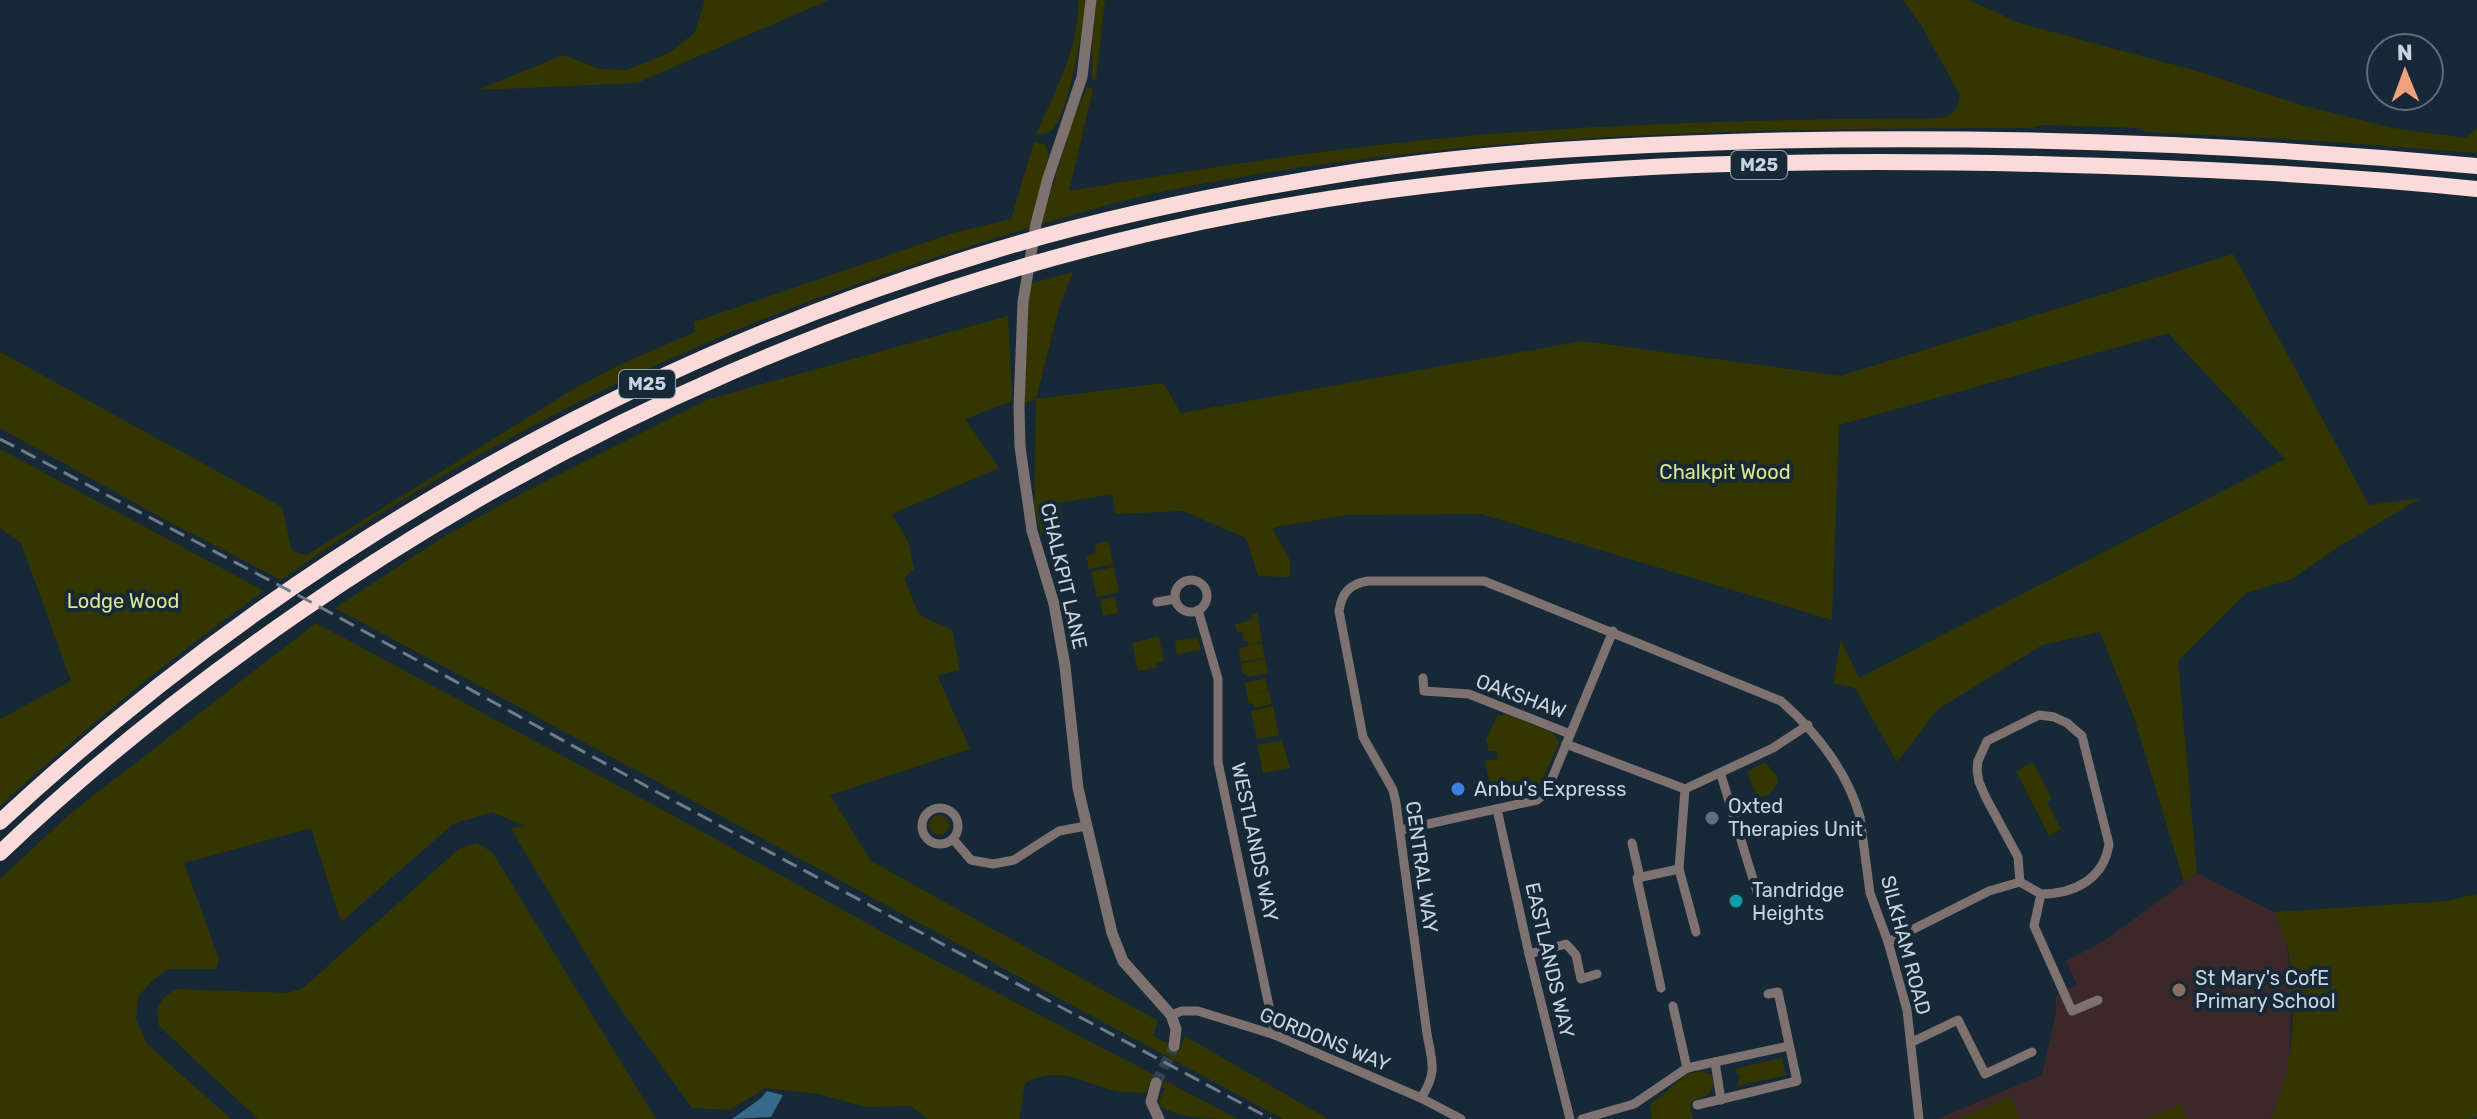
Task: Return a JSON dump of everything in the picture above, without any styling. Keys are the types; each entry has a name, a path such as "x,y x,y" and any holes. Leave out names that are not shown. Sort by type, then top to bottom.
{"highway":[{"name":"M25","path":"0,822 100,733 259,609 317,569 480,470 655,380 813,313 999,249 1062,232 1210,198 1366,170 1484,156 1630,146 1842,139 2101,141 2290,150 2477,166"},
{"name":"M25","path":"0,853 124,743 277,628 430,526 520,474 674,397 857,321 1048,260 1197,223 1314,201 1458,182 1615,170 1826,163 1985,163 2248,171 2477,189"}],"street":[{"name":"CHALKPIT LANE","path":"1091,0 1082,77 1048,178 1036,224 1023,302 1020,447 1032,531 1060,634 1072,749 1086,826 1116,947 1123,961 1171,1015"},
{"path":"1189,580 1199,582 1206,596 1198,610 1187,611 1177,605 1175,599 1180,584 1189,580"},
{"name":"CENTRAL WAY","path":"1421,1098 1434,1077 1434,1068 1401,830 1393,790 1363,737 1339,611 1345,592 1355,583 1368,581 1484,581 1613,631"},
{"path":"1157,602 1175,599"},
{"name":"WESTLANDS WAY","path":"1198,610 1218,679 1218,762 1275,1035"},
{"path":"1401,830 1537,800 1546,793 1613,631"},
{"name":"SILKHAM ROAD","path":"1613,631 1781,701 1824,744 1857,806 1870,893 1907,1010 1919,1119"},
{"name":"OAKSHAW","path":"1423,678 1424,691 1469,694 1568,739"},
{"path":"1888,942 1989,891 2020,882 2041,894 2072,890 2093,878 2107,856 2109,844 2082,736 2054,717 2039,715 1987,741 1978,761 1979,782 2018,857 2020,882"},
{"path":"1568,739 1685,789 1721,775 1793,737 1808,725"},
{"path":"1721,775 1757,892"},
{"path":"1685,789 1679,869 1696,932"},
{"path":"938,808 950,811 957,821 953,839 943,844 927,839 921,829 927,813 938,808"},
{"name":"EASTLANDS WAY","path":"1497,809 1570,1119"},
{"path":"953,839 971,860 993,864 1014,860 1059,831 1086,826"},
{"path":"1632,843 1640,878"},
{"path":"1661,988 1637,878 1679,869"},
{"path":"2041,894 2034,926 2072,1011 2098,1000"},
{"path":"1529,954 1566,944 1576,955 1581,979 1597,974"},
{"path":"1697,1105 1797,1081 1778,992 1768,994"},
{"path":"1673,1006 1687,1068"},
{"name":"GORDONS WAY","path":"1171,1015 1193,1010 1275,1035 1421,1098 1461,1119"},
{"path":"1171,1015 1176,1029 1174,1046"},
{"path":"1912,1042 1958,1020 1985,1074 2032,1052"},
{"path":"1582,1119 1634,1104 1687,1068 1789,1046"},
{"path":"1715,1062 1721,1100"},
{"path":"1156,1083 1151,1102 1159,1119"}],"shaded area":[{"name":"St Mary's CofE Primary School","path":"2197,873 2274,912 2285,936 2292,984 2289,1061 2282,1092 2271,1119 1937,1119 2042,1075 2056,1012 2056,996 2077,985 2066,961 2104,941"}],"green space":[{"path":"705,0 829,0 637,83 478,90 563,55 600,69 627,70 671,52 695,32"},
{"path":"1078,0 1086,0 1064,106 1053,129 1036,135 1070,52 1078,18"},
{"path":"1097,0 1105,0 1096,80 1092,79 1092,38"},
{"path":"1903,0 1969,0 2019,23 2197,71 2301,105 2393,128 2465,138 2477,128 2477,153 2145,132 2139,128 2043,125 2032,128 1811,130 1590,138 1370,158 1261,174 1138,197 1041,224 1072,122 1087,87 1093,89 1069,191 1293,156 1462,136 1678,123 1943,118 1956,110 1960,95 1921,25"},
{"name":"Lodge Wood","path":"1034,142 1045,144 1049,155 1031,227 799,305 640,373 455,468 281,580 0,428 0,352 282,507 292,551 307,555 572,390 617,366 695,332 694,322 953,233 1011,219"},
{"name":"Chalkpit Wood","path":"2233,254 2369,505 2421,498 2338,547 2292,579 2246,593 2178,661 2197,873 2184,882 2134,717 2100,632 2042,645 1938,709 1897,762 1855,688 1833,683 1841,640 1859,678 2285,459 2168,333 1839,425 1832,620 1481,514 1346,515 1276,527 1273,530 1290,560 1290,577 1258,576 1246,538 1183,511 1115,514 1112,494 1059,503 1063,517 1055,529 1041,534 1034,506 1036,400 1023,403 1028,284 1073,272 1059,308 1036,399 1163,383 1181,413 1582,341 1840,376"},
{"path":"1008,316 1012,401 965,419 999,468 892,514 908,541 914,569 904,578 919,615 952,630 960,670 937,675 970,749 830,795 871,861 1158,1021 1153,1036 1180,1049 1185,1036 1328,1119 1283,1119 335,608 443,537 526,491 709,399"},
{"name":"Lodge Wood","path":"0,449 264,591 129,694 0,806 0,719 71,681 21,543 0,528"},
{"path":"1108,541 1113,564 1089,569 1086,556 1096,553 1095,544"},
{"path":"1114,567 1119,592 1097,597 1091,572"},
{"path":"1115,597 1118,613 1103,616 1100,600"},
{"path":"1257,613 1262,642 1251,645 1262,644 1265,658 1241,662 1241,648 1249,646 1244,641 1242,631 1237,632 1235,624 1252,620 1251,614"},
{"path":"316,623 906,945 1238,1119 1195,1117 1165,1109 1158,1104 1165,1088 1151,1080 1146,1093 1127,1092 1057,1075 1025,1083 1019,1119 928,1119 910,1106 866,1107 818,1094 765,1088 730,1110 692,1108 612,997 511,828 525,826 492,812 453,824 341,922 311,828 184,863 219,959 216,969 169,969 155,978 138,996 136,1019 147,1044 231,1119 0,1119 0,879 71,813"},
{"path":"1159,636 1164,661 1156,663 1157,667 1138,671 1132,643"},
{"path":"1198,638 1201,650 1177,654 1175,641"},
{"path":"1265,659 1268,673 1247,677 1246,673 1243,674 1241,664"},
{"path":"1265,678 1268,689 1253,693 1269,690 1272,704 1255,708 1253,703 1249,704 1245,683"},
{"path":"1273,706 1279,735 1257,739 1251,711"},
{"path":"1506,714 1553,733 1559,742 1541,784 1492,794 1485,761 1498,759 1496,751 1489,751 1486,740 1497,716"},
{"path":"1282,740 1290,768 1263,773 1257,745"},
{"path":"1765,762 1776,775 1778,783 1769,795 1761,797 1755,792 1747,772"},
{"path":"2033,762 2052,799 2047,802 2061,829 2049,836 2016,771"},
{"path":"935,815 943,815 949,825 943,835 935,835 929,829 929,821"},
{"path":"477,843 492,852 656,1119 258,1119 159,1026 160,1004 177,989 286,993 302,989 460,848"},
{"path":"2477,894 2477,1116 2470,1119 2271,1119 2286,1071 2293,1015 2290,960 2284,934 2274,912 2447,901"},
{"path":"1782,1058 1786,1075 1737,1086 1740,1076 1734,1069"},
{"path":"1701,1071 1711,1074 1714,1083 1709,1094 1690,1103 1693,1119 1652,1119 1650,1105 1687,1074"},
{"path":"2010,1097 2019,1119 1961,1118"},
{"path":"2180,1104 2187,1119 2148,1119"}],"water":[{"path":"767,1091 783,1095 771,1117 732,1119 760,1099"}],"tunnel":[{"path":"1156,1083 1174,1046"}],"railway":[{"path":"0,439 309,601 657,792 1271,1119"}],"place":[{"name":"Anbu's Expresss","path":"1458,789"},
{"name":"Oxted Therapies Unit","path":"1712,818"},
{"name":"Tandridge Heights","path":"1736,901"},
{"name":"St Mary's CofE Primary School","path":"2179,990"}]}
